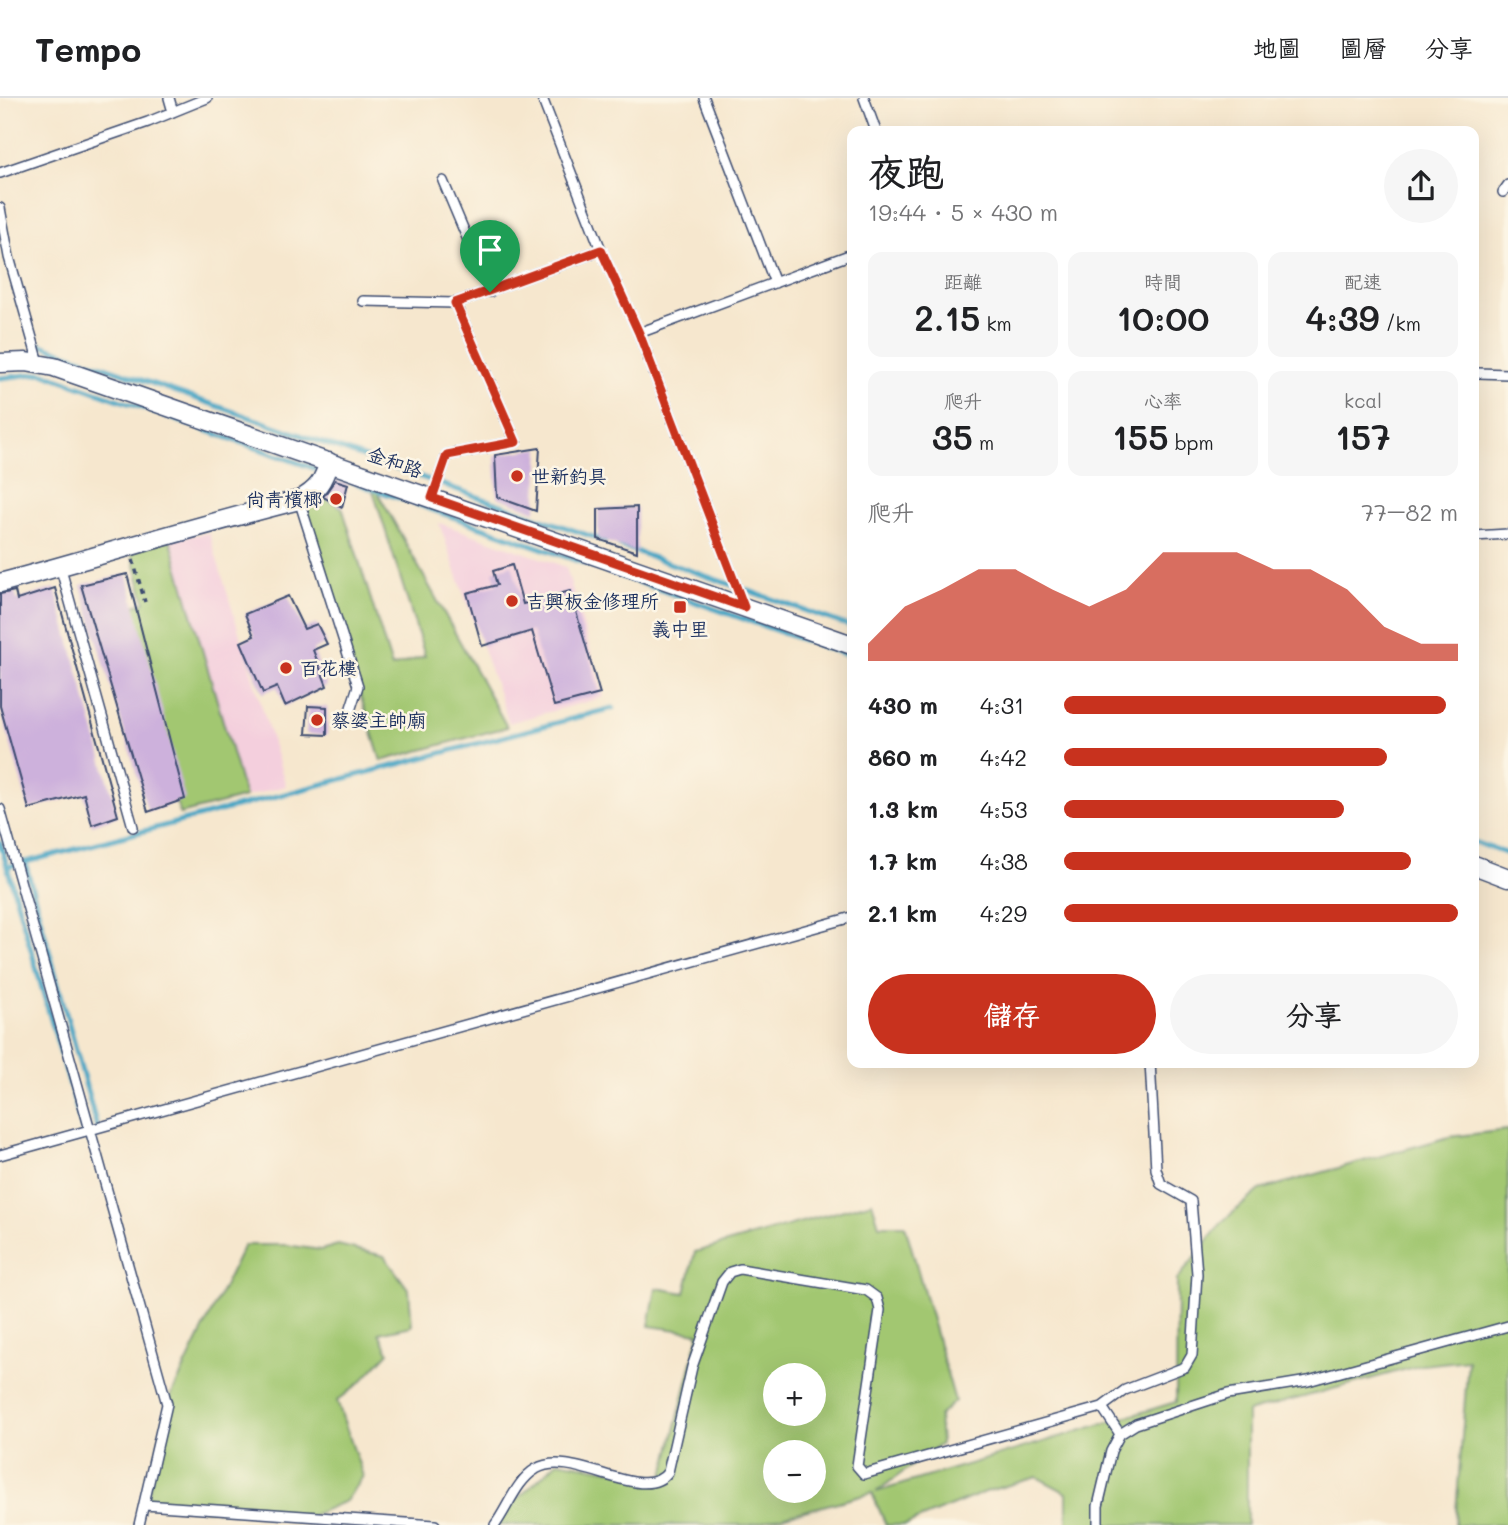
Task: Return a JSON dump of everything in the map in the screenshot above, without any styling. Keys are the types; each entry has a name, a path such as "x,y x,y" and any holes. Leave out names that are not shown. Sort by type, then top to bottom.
{"street":[{"name":"金和路","path":"0,363 39,363 847,643"},
{"path":"0,583 130,547 169,533 299,500 314,492 323,480 329,462"},
{"path":"1479,867 1508,878"}],"lane":[{"path":"169,98 173,112"},
{"path":"0,173 207,98"},
{"path":"542,98 601,250 639,333 744,607"},
{"path":"704,98 775,283"},
{"path":"864,98 874,126"},
{"path":"443,181 490,292"},
{"path":"0,208 9,257 39,363"},
{"path":"363,301 455,303 601,250"},
{"path":"639,333 847,256"},
{"path":"432,498 447,455 516,442 455,303"},
{"path":"1479,373 1508,374"},
{"path":"299,500 358,686 347,720"},
{"path":"1479,536 1508,534"},
{"path":"55,568 133,827"},
{"path":"0,809 167,1404 139,1525"},
{"path":"0,1155 847,918"},
{"path":"495,1525 523,1479 537,1468 558,1461 617,1478 653,1483 663,1479 668,1472 692,1367 722,1282 730,1272 740,1269 866,1290 877,1298 880,1310 857,1466 864,1474 1102,1407 1125,1390 1185,1367 1192,1355 1197,1274 1191,1201 1161,1184 1156,1169 1150,1068"},
{"path":"1098,1525 1104,1473 1119,1434 1136,1424 1228,1394 1308,1381 1508,1326"},
{"path":"1102,1407 1119,1434"},
{"path":"145,1505 435,1525"}],"path":[{"path":"130,547 145,602"}],"shaded area":[{"path":"439,523 566,567 604,697 509,723"},
{"path":"209,533 286,786 245,797 170,539"}],"green space":[{"path":"368,475 507,727 381,761 299,500 314,492 342,507 392,667 425,656"},
{"path":"169,535 245,797 180,814 121,611 145,602 130,547"},
{"path":"1508,1130 1508,1525 1455,1525 1468,1360 1422,1365 1247,1412 1247,1525 1067,1525 1067,1493 1037,1477 988,1491 905,1525 886,1525 872,1493 751,1525 495,1525 509,1507 558,1461 663,1479 699,1333 649,1326 656,1288 685,1293 695,1252 872,1202 879,1225 905,1225 955,1401 939,1416 941,1444 876,1492 1176,1402 1177,1280 1223,1221 1260,1190 1449,1137"},
{"path":"244,1245 286,1245 321,1250 338,1245 384,1256 409,1290 412,1326 379,1333 389,1352 361,1382 337,1401 363,1476 346,1501 308,1517 146,1505 167,1404"}],"building":[{"name":"世新釣具","path":"540,448 536,511 497,497 495,455"},
{"name":"尚青檳榔","path":"335,480 348,484 342,507 323,497"},
{"path":"637,507 637,552 598,539 598,509"},
{"path":"512,565 523,604 570,591 600,694 554,706 532,631 482,646 467,593 497,585 493,571"},
{"path":"127,574 185,799 148,812 81,585"},
{"path":"55,588 118,816 92,825 84,794 29,809 0,706 0,594 15,591 17,600"},
{"name":"百花樓","path":"288,596 304,629 317,624 327,644 313,650 327,686 285,706 277,687 263,693 241,642 254,636 245,614"},
{"name":"蔡婆主帥廟","path":"308,706 327,707 327,735 306,734"}],"waterway":[{"path":"36,343 605,541"},
{"path":"0,378 42,373 847,655"},
{"path":"620,546 847,625"},
{"path":"7,867 613,708"},
{"path":"0,842 83,1131"},
{"path":"1479,844 1508,854"},
{"path":"25,862 97,1127"}],"place":[{"name":"世新釣具","path":"517,476"},
{"name":"尚青檳榔","path":"336,499"},
{"name":"吉興板金修理所","path":"512,601"},
{"name":"義中里","path":"680,607"},
{"name":"百花樓","path":"286,668"},
{"name":"蔡婆主帥廟","path":"317,720"}],"route":[{"path":"601,250 639,333 744,607 432,498 447,455 516,442 455,303 490,292 601,250"}]}
